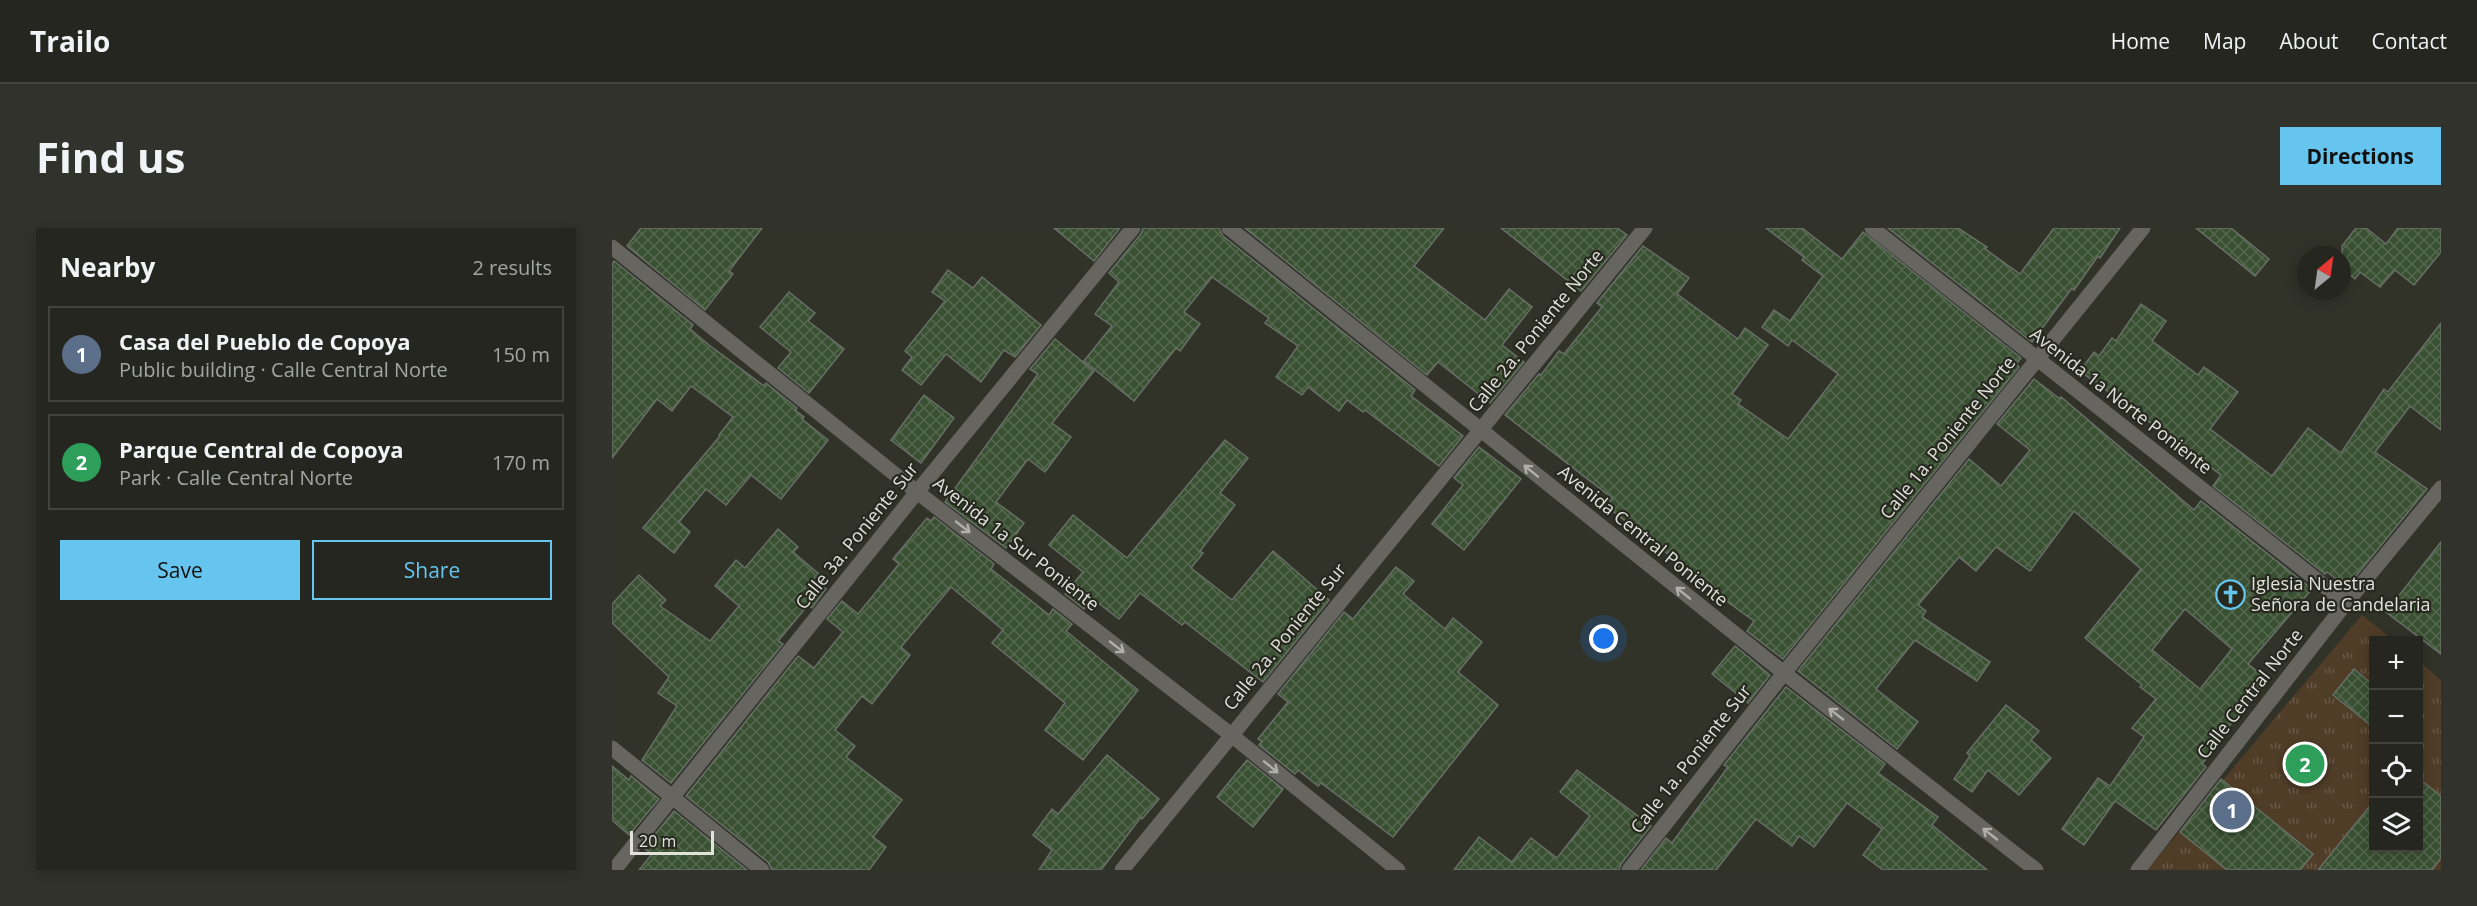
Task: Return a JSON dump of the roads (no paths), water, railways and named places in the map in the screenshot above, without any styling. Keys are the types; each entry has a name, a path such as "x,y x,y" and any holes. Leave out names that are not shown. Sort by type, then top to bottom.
{"street":[{"name":"Calle 3a. Poniente Sur","path":"614,870 917,492 1133,228"},
{"name":"Avenida Central Poniente","path":"1229,228 1784,673 2036,870"},
{"name":"Calle 2a. Poniente Norte","path":"1479,430 1646,228"},
{"name":"Avenida 1a Norte Poniente","path":"1872,228 2346,603"},
{"name":"Calle 1a. Poniente Norte","path":"1784,673 2143,228"},
{"name":"Avenida 1a Sur Poniente","path":"612,247 917,492 1230,734 1398,870"},
{"name":"Calle 2a. Poniente Sur","path":"1122,870 1230,734 1479,430"},
{"name":"Calle Central Norte","path":"2138,870 2346,603 2441,488"},
{"name":"Calle 1a. Poniente Sur","path":"1629,870 1784,673"},
{"path":"612,748 762,870"}],"place":[{"name":"Iglesia Nuestra Señora de Candelaria","path":"2230,594"},
{"name":"Parque Central de Copoya","path":"2305,764"},
{"name":"Casa del Pueblo de Copoya","path":"2232,810"}]}
